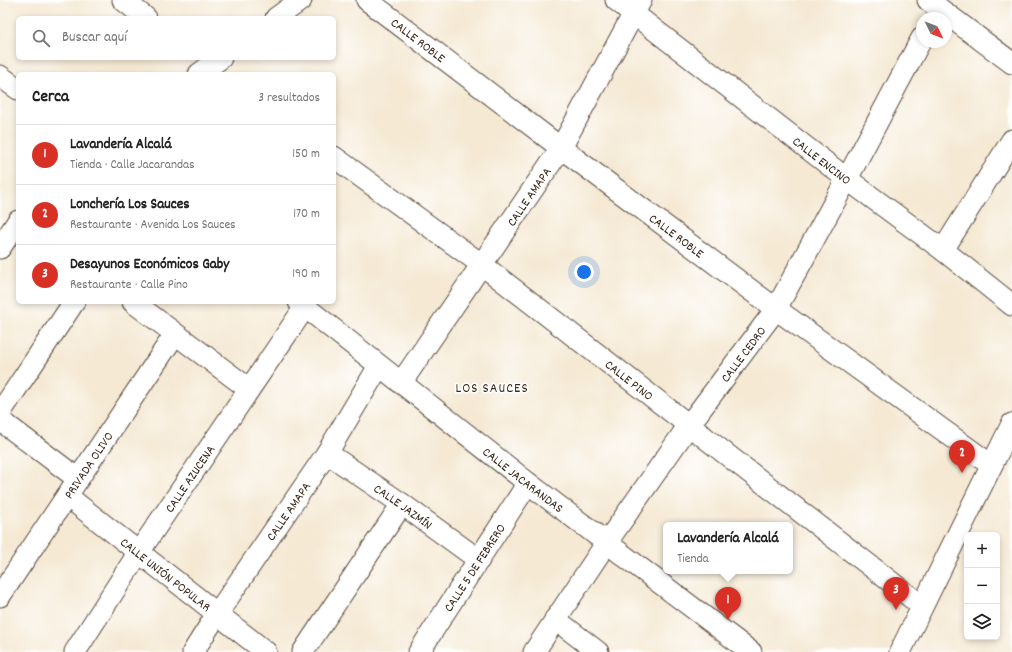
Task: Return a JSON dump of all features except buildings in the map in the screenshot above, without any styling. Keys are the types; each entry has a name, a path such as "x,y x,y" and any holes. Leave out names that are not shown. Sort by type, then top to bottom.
{"street":[{"path":"123,0 143,16"},
{"path":"279,16 301,0"},
{"name":"CALLE ROBLE","path":"367,0 776,309 992,465"},
{"name":"CALLE ENCINO","path":"616,0 637,7 847,179 943,250 1012,305"},
{"path":"935,6 1012,63"},
{"name":"CALLE AMAPA","path":"401,383 561,148 637,7"},
{"name":"CALLE CEDRO","path":"534,652 607,542 689,425 776,309 917,48"},
{"path":"943,250 1012,140"},
{"name":"CALLE PINO","path":"336,159 481,264 922,606"},
{"path":"0,248 16,224"},
{"path":"0,413 73,304"},
{"path":"137,304 249,388"},
{"name":"CALLE JACARANDAS","path":"302,304 528,483 752,652"},
{"name":"CALLE AZUCENA","path":"75,652 139,552 249,388 302,304"},
{"name":"PRIVADA OLIVO","path":"0,596 175,334"},
{"name":"CALLE AMAPA","path":"193,652 217,614 327,452 379,366"},
{"name":"CALLE UNIÓN POPULAR","path":"0,420 139,552 266,652"},
{"path":"900,652 1012,424"},
{"name":"CALLE JAZMÍN","path":"327,452 479,560"},
{"name":"CALLE 5 DE FEBRERO","path":"419,652 528,483"},
{"path":"303,652 402,504"},
{"path":"555,619 598,652"}],"place":[{"name":"Lonchería Los Sauces","path":"962,473"},
{"name":"Desayunos Económicos Gaby","path":"896,610"},
{"name":"Lavandería Alcalá","path":"728,620"}],"district":[{"name":"LOS SAUCES","path":"492,387"}]}
